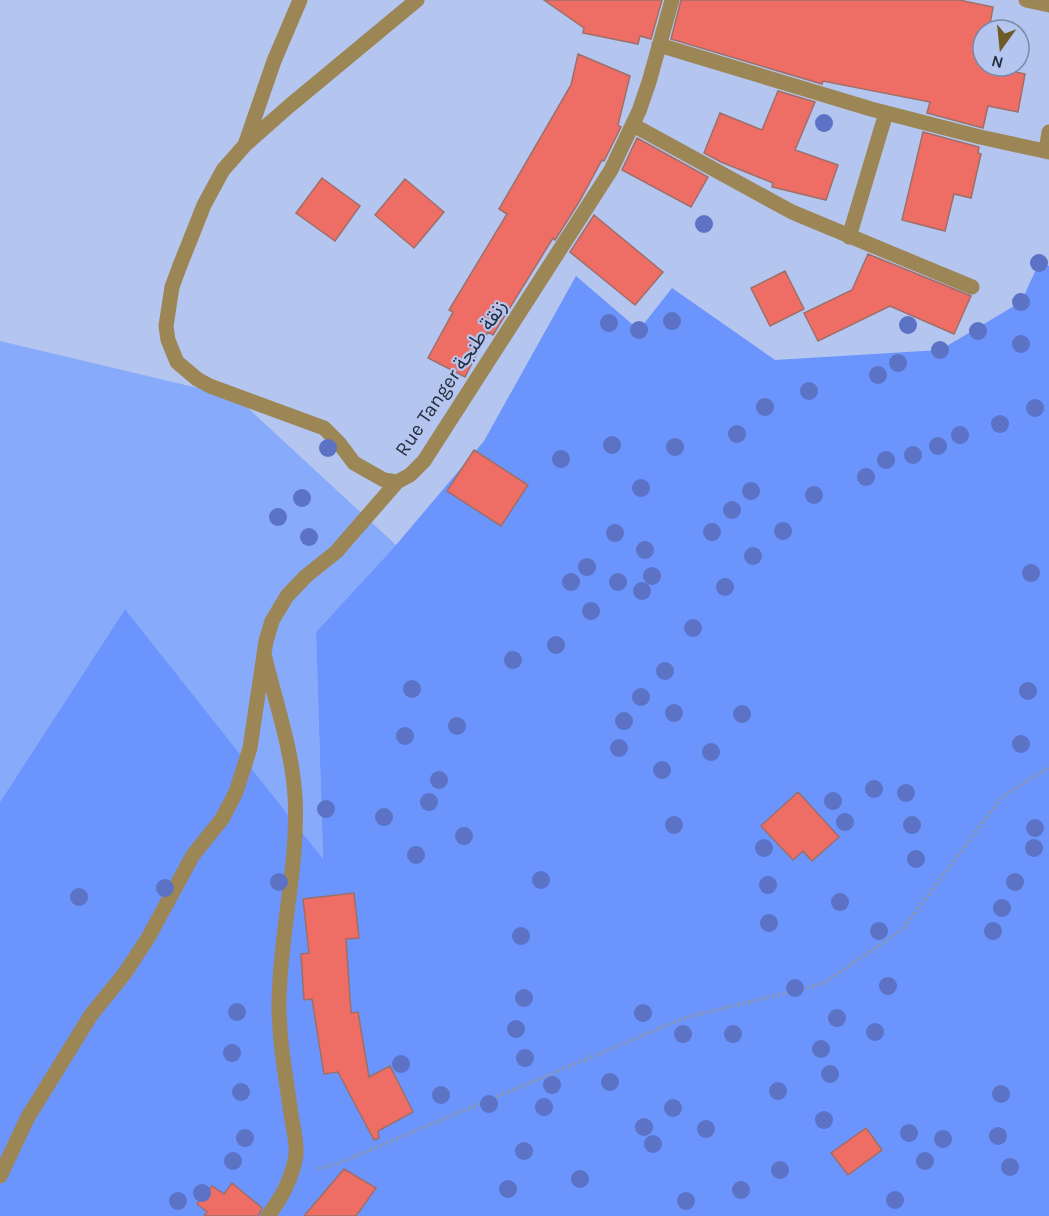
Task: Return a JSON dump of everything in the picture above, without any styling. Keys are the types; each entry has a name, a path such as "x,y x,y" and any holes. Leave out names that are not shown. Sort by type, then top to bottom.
{"street":[{"path":"245,145 274,61 300,0"},
{"name":"Rue Tanger زنقة طنجة","path":"417,0 245,145 223,170 204,205 172,287 166,326 172,354 177,362 192,375 210,386 324,428 354,463 384,480 397,482 410,475 424,461 611,170 633,124 649,82 672,0"},
{"path":"1026,0 1049,5"},
{"path":"660,45 885,113 980,137 1047,151 1049,132"},
{"path":"849,237 885,113"},
{"path":"633,124 792,212 972,287"},
{"path":"0,1176 28,1117 91,1015 125,973 148,938 193,855 222,819 229,806 244,771 250,748 266,641 272,621 287,596 306,576 336,552 397,482"},
{"path":"264,653 290,754 295,798 293,854 280,966 279,1008 281,1054 296,1151 292,1176 281,1198 268,1216"}],"path":[{"path":"292,1176 339,1163 684,1018 822,984 902,930 1002,796 1049,767"}],"shaded area":[{"path":"1039,263 1049,266 1049,1216 0,1216 0,802 125,609 323,859 316,632 396,545 484,441 576,276 639,330 672,288 775,360 940,350 1021,302"},
{"path":"0,341 236,397 396,545 316,632 323,860 125,609 0,802"}],"building":[{"path":"544,0 662,0 651,39 640,36 638,44 583,33 584,28"},
{"path":"681,0 959,0 993,7 991,18 971,18 971,78 1024,78 1018,112 988,106 983,128 927,113 930,102 823,81 822,84 671,39"},
{"path":"578,54 630,76 618,125 621,127 604,161 602,160 555,240 553,238 493,335 488,332 465,377 428,358 453,312 449,310 507,214 499,209 571,85"},
{"path":"778,91 815,102 795,150 838,165 826,200 772,187 773,183 704,153 720,113 762,130"},
{"path":"923,132 979,147 978,153 981,154 971,198 954,194 945,231 902,220"},
{"path":"637,138 708,177 691,207 622,170"},
{"path":"322,178 360,206 335,241 296,213"},
{"path":"405,179 444,212 414,248 375,215"},
{"path":"594,215 663,272 635,305 570,252"},
{"path":"868,254 971,296 954,334 890,306 818,341 804,313 852,290"},
{"path":"785,271 804,309 770,326 751,288"},
{"path":"474,450 528,485 501,526 447,491"},
{"path":"798,792 839,837 812,861 803,851 793,860 761,826"},
{"path":"354,893 359,938 346,939 351,1013 358,1012 369,1077 390,1066 413,1112 378,1131 379,1138 374,1140 338,1072 324,1074 312,999 304,1000 301,954 309,953 303,899"},
{"path":"866,1128 882,1150 848,1175 831,1153"},
{"path":"344,1169 376,1188 356,1216 304,1216"},
{"path":"232,1183 262,1208 258,1216 204,1216 207,1212 197,1204 212,1186 224,1194"}]}
